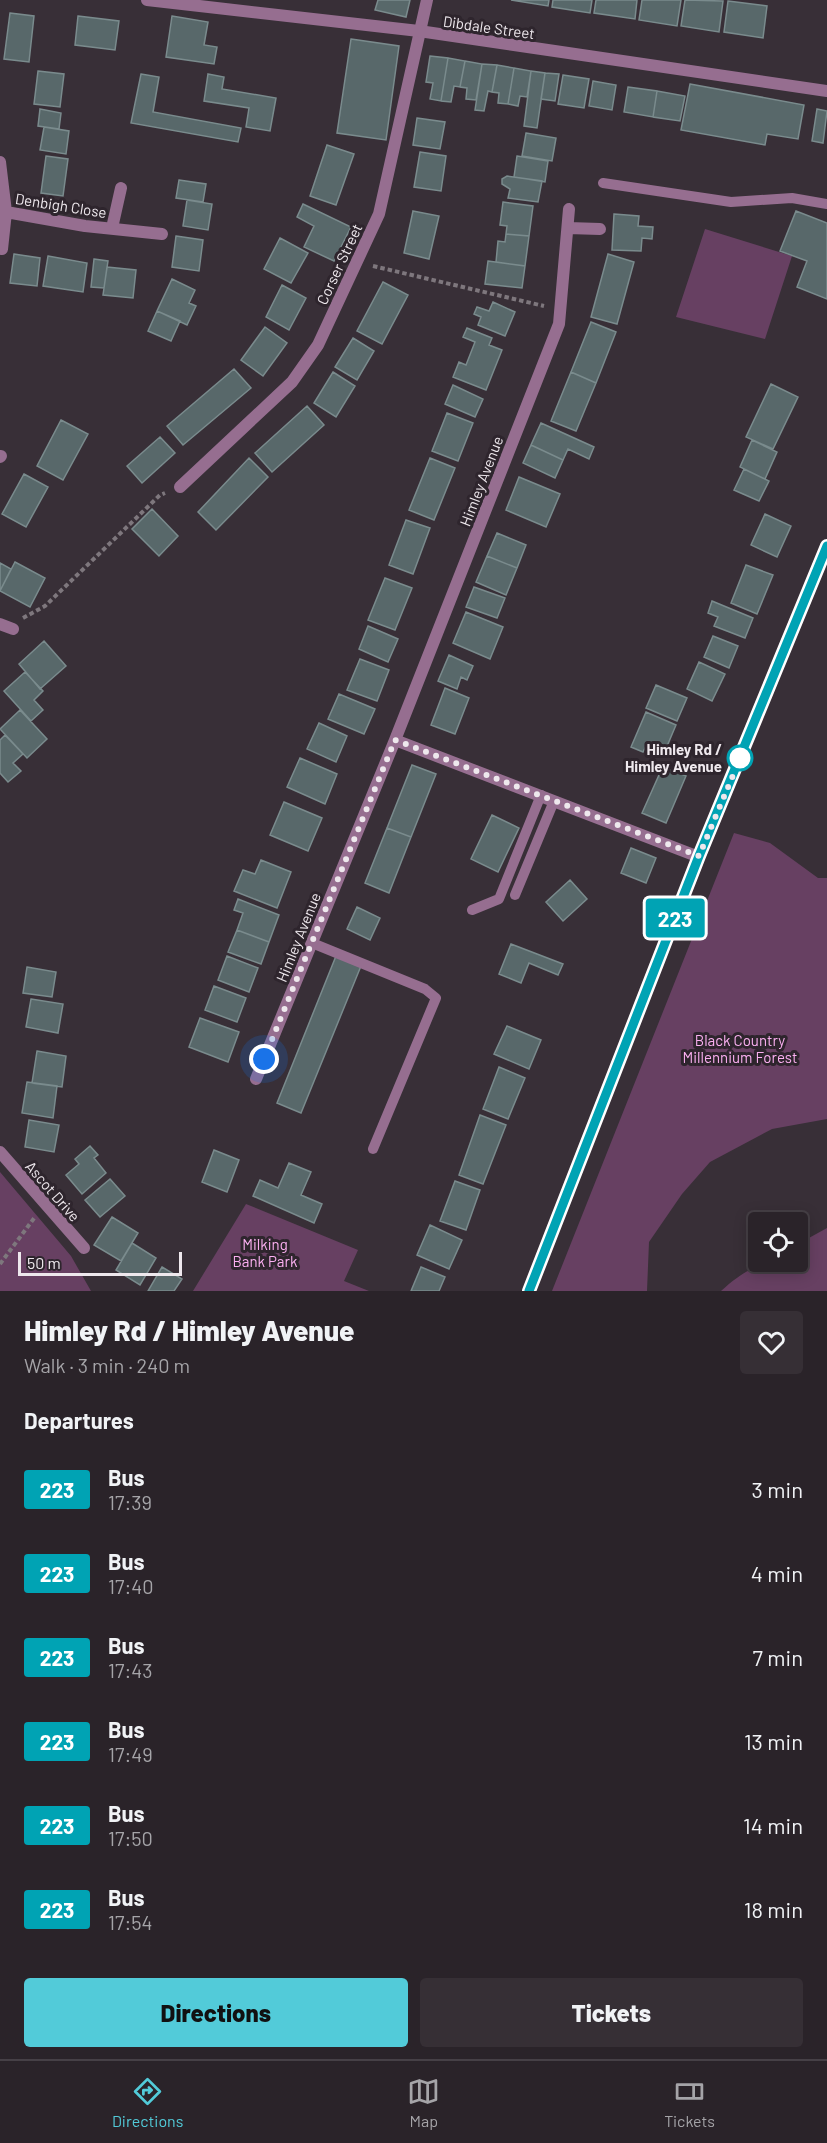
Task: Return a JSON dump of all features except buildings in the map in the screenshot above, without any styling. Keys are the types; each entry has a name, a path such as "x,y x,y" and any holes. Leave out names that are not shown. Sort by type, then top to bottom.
{"main road":[{"path":"529,1291 699,856 827,546"}],"street":[{"name":"Dibdale Street","path":"147,0 419,31 827,91"},
{"name":"Corser Street","path":"180,488 292,382 318,345 379,214 427,0"},
{"name":"Denbigh Close","path":"0,162 6,212 2,249"},
{"name":"Denbigh Close","path":"112,228 121,188"},
{"name":"Himley Avenue","path":"256,1079 395,740 559,324 569,209"},
{"name":"Denbigh Close","path":"6,212 162,234"},
{"path":"567,228 600,229"},
{"path":"395,740 699,856"},
{"name":"Ascot Drive","path":"0,1152 84,1248"}],"lane":[{"path":"603,183 731,202 792,198 827,204"},
{"path":"472,910 499,899 541,795"},
{"path":"515,895 554,801"},
{"path":"312,943 425,989 436,998 374,1149"}],"path":[{"path":"357,263 560,309"},
{"path":"7,627 45,606 160,495 180,488"},
{"path":"0,1264 45,1204"}],"green space":[{"path":"705,229 792,256 765,339 676,317"},
{"name":"Black Country Millennium Forest","path":"734,833 770,843 818,878 827,878 827,1119 772,1129 710,1162 682,1194 649,1242 647,1291 552,1291"},
{"path":"0,1172 71,1256 91,1291 0,1291"},
{"name":"Milking Bank Park","path":"246,1204 358,1250 344,1281 369,1291 193,1291"},
{"path":"827,1228 827,1291 721,1291 748,1271 808,1272 808,1238"}],"bus line":[{"name":"223","path":"529,1291 699,856 827,546"}],"place":[{"name":"Himley Rd / Himley Avenue","path":"740,758"}],"route":[{"path":"264,1059 395,740 699,856 742,754 740,758"}]}
